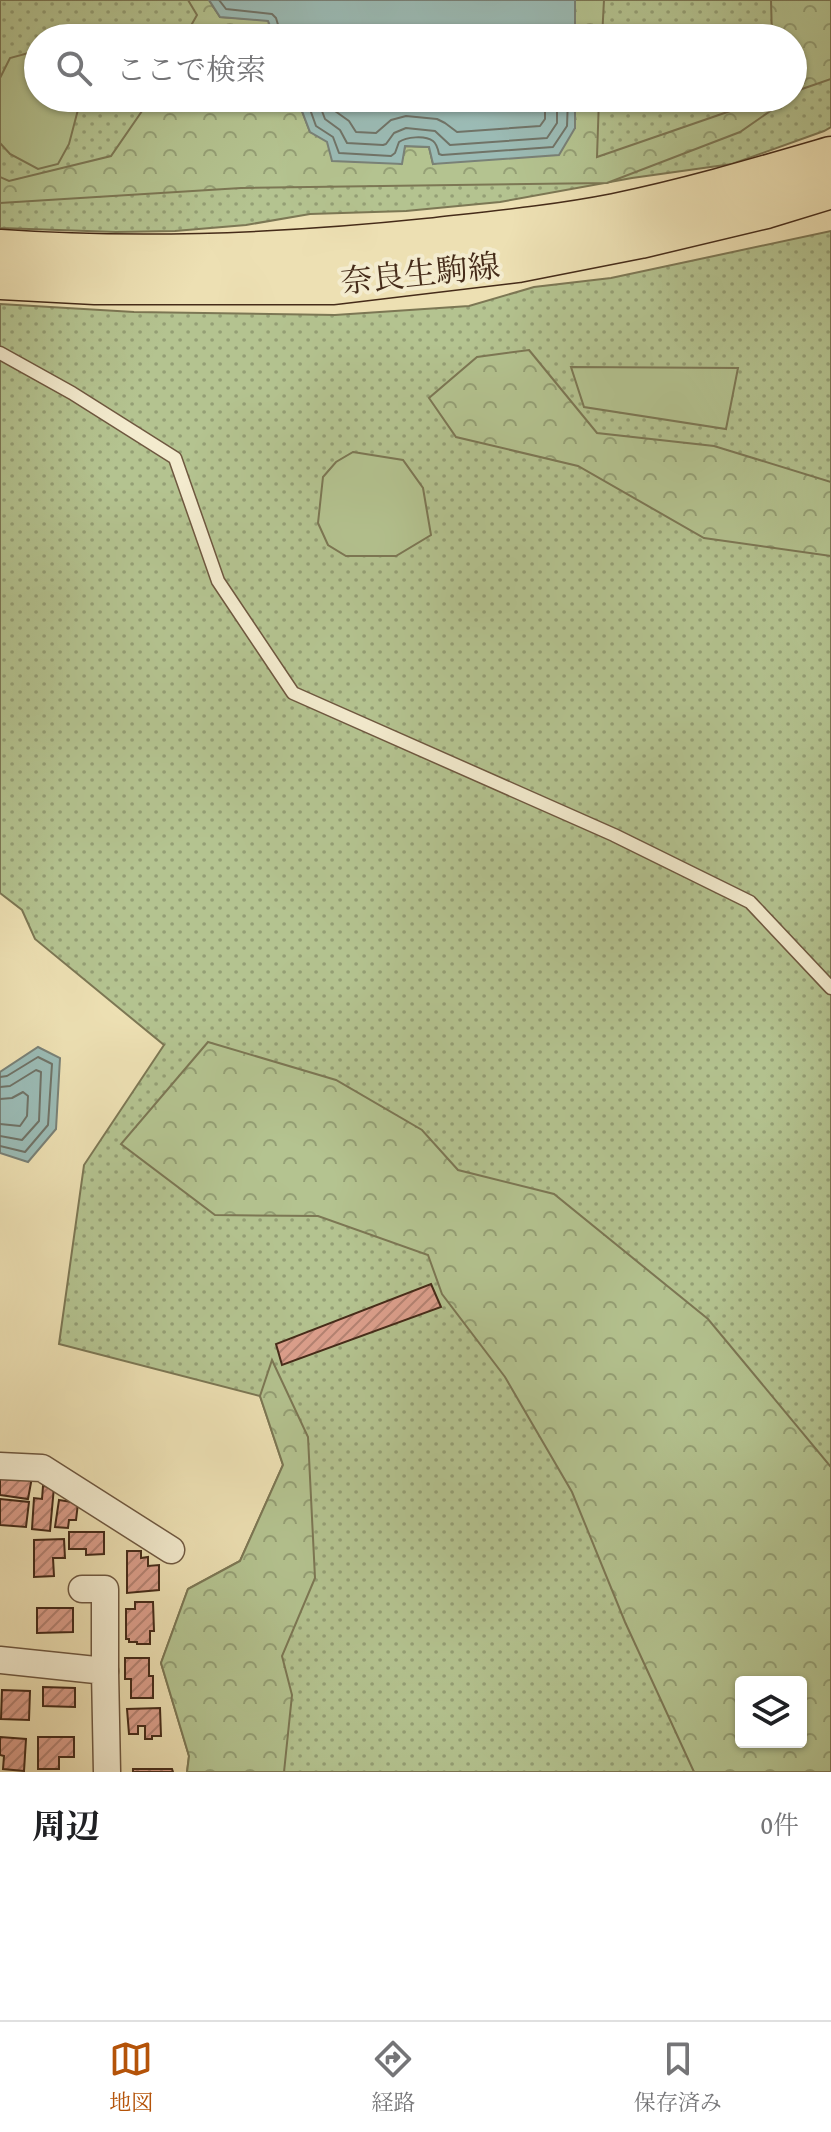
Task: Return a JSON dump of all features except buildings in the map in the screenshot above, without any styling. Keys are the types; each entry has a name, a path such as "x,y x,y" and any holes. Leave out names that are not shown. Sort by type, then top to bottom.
{"main road":[{"name":"奈良生駒線","path":"0,250 60,254 201,255 364,246 475,234 614,214 734,185 831,157"},
{"name":"奈良生駒線","path":"0,279 95,284 334,284 518,262 752,212 831,188"}],"street":[{"path":"0,1466 42,1468 171,1550"},
{"path":"82,1589 105,1589 107,1772"},
{"path":"0,1660 105,1671"}],"lane":[{"path":"0,353 72,393 175,458 218,581 293,693 614,835 750,902 831,988"}],"green space":[{"path":"0,0 831,0 831,127 732,164 500,202 406,211 310,214 246,225 175,231 0,228"},
{"path":"188,0 209,0 220,17 268,20 270,24 192,24 197,15"},
{"path":"575,0 604,0 603,24 575,24"},
{"path":"771,0 831,0 831,79 807,87 807,24 772,24"},
{"path":"24,54 24,112 77,112 69,144 58,164 38,169 10,154 0,143 0,78 10,58"},
{"path":"141,112 302,112 310,132 401,164 405,146 429,147 433,164 575,128 575,112 599,112 597,157 727,112 769,112 740,132 607,183 241,188 0,203 0,177 9,181 111,156"},
{"path":"831,231 831,1772 187,1772 189,1756 161,1663 188,1589 240,1561 283,1465 260,1396 59,1344 84,1165 164,1045 35,939 22,910 0,893 0,304 134,312 335,315 469,306 534,287 611,278"},
{"path":"529,350 597,433 714,446 831,482 831,556 704,538 578,466 456,437 429,398 477,357"},
{"path":"571,367 738,368 726,429 584,407"},
{"path":"353,452 403,460 423,488 431,535 396,556 346,556 328,545 318,523 323,477 336,462"},
{"path":"208,1042 336,1080 422,1130 458,1170 554,1194 708,1319 831,1467 831,1772 694,1772 625,1622 572,1492 505,1377 442,1294 428,1255 318,1216 215,1215 121,1144"},
{"path":"272,1360 308,1437 315,1578 282,1656 292,1695 284,1772 187,1772 189,1756 161,1663 188,1589 240,1561 283,1465 260,1396"}],"water":[{"path":"209,0 575,0 575,24 269,24 268,21 220,17"},
{"path":"302,112 575,112 575,128 559,155 433,164 429,147 405,146 402,164 332,161 327,142 310,132"},
{"path":"38,1047 60,1058 56,1129 28,1162 0,1153 0,1072"}]}
